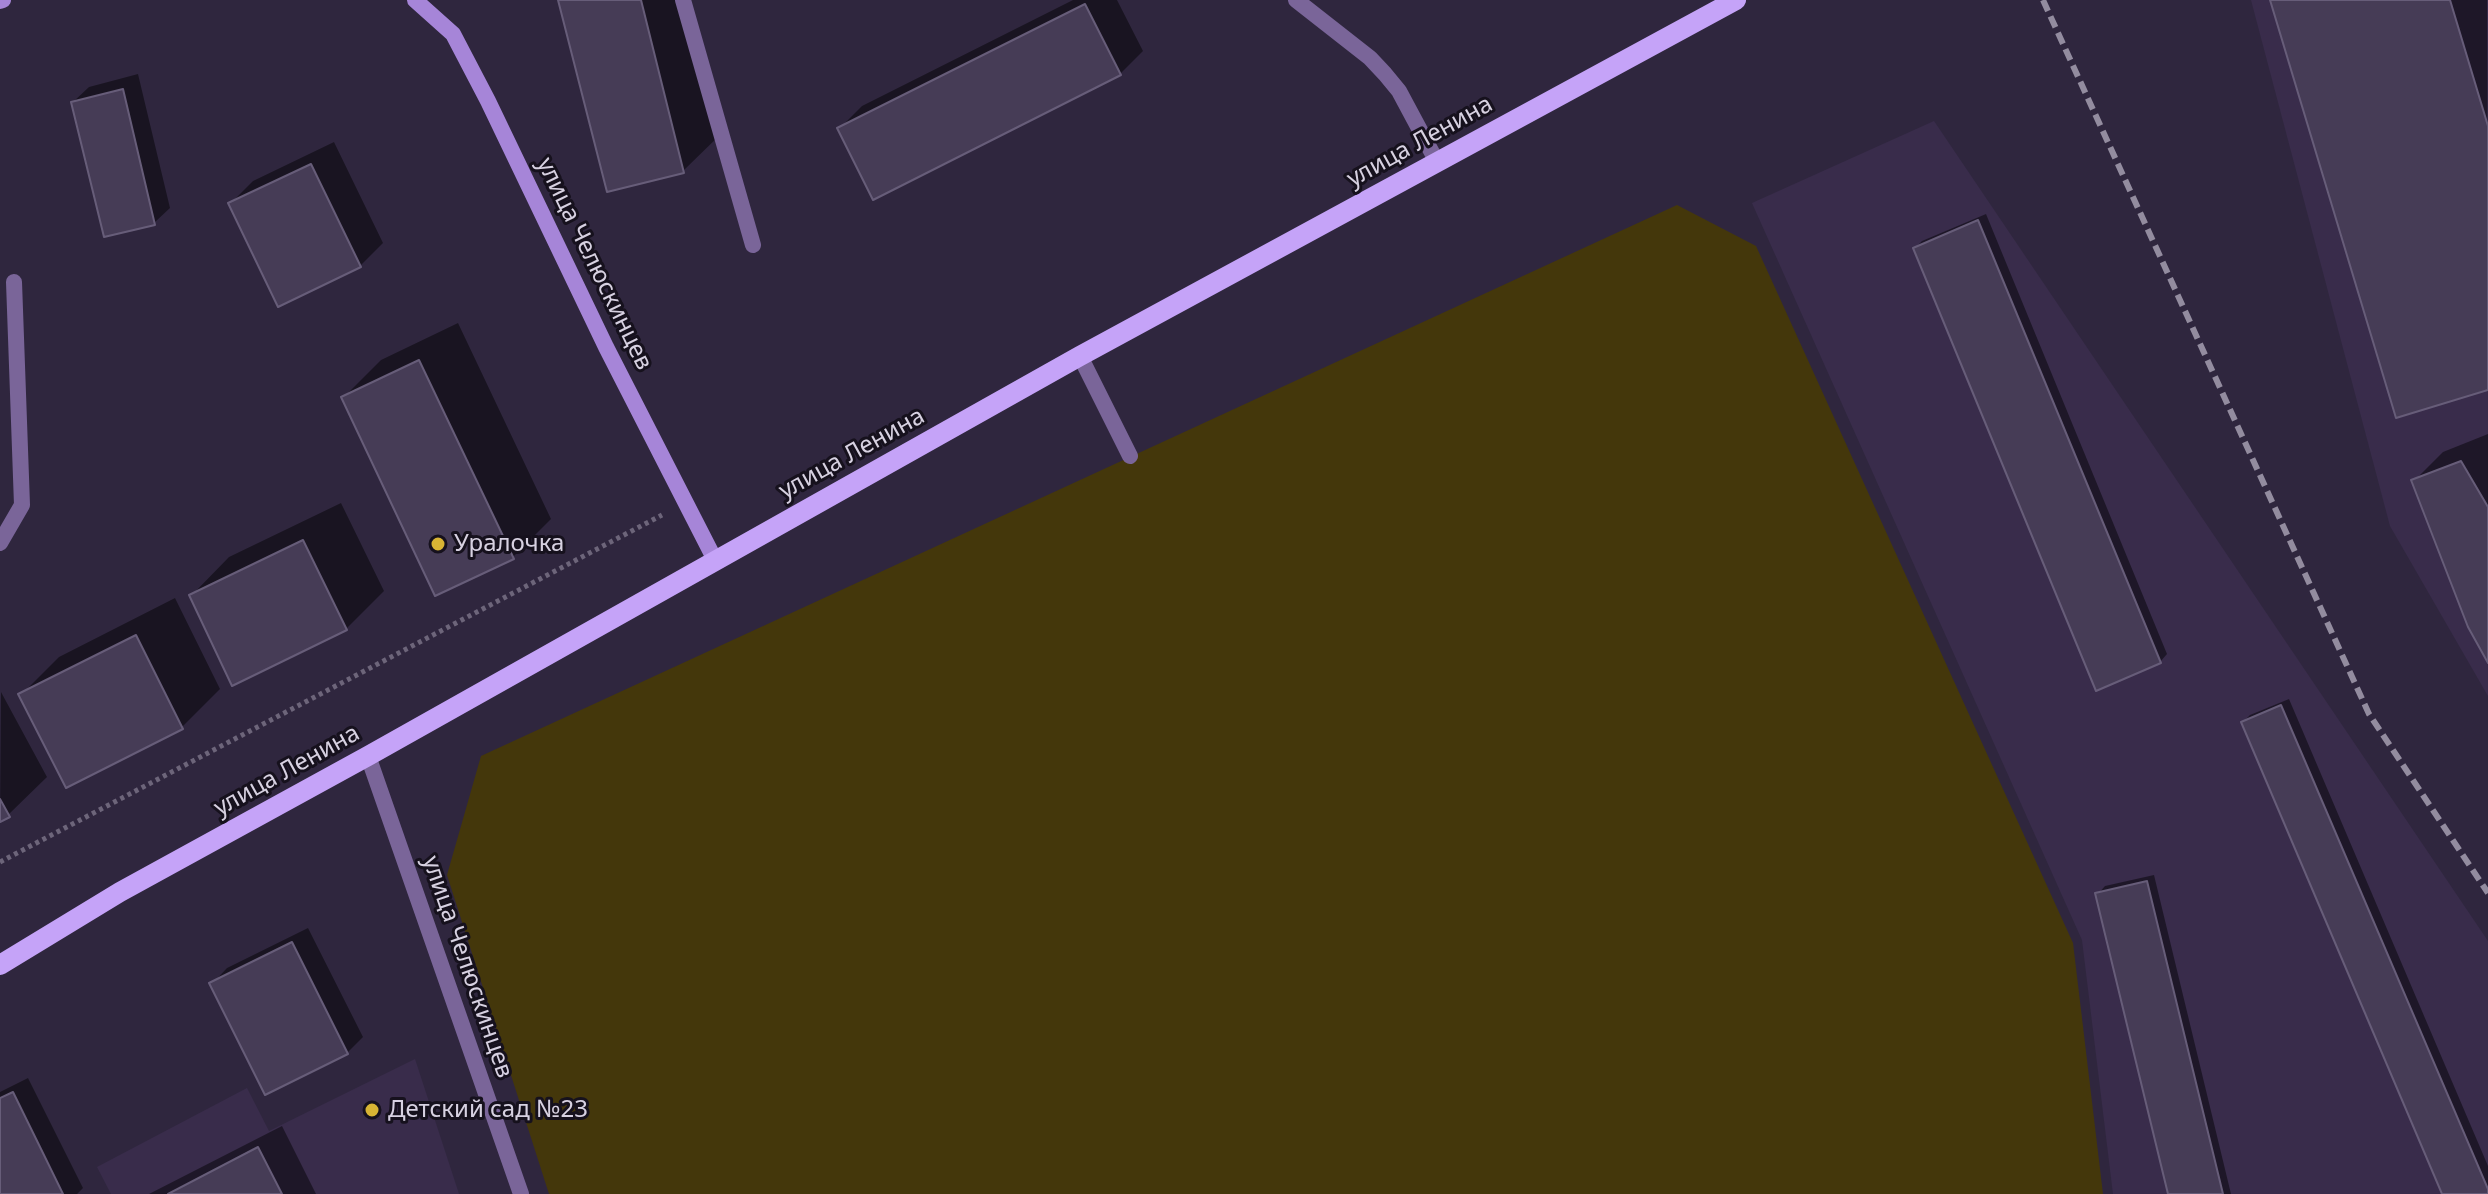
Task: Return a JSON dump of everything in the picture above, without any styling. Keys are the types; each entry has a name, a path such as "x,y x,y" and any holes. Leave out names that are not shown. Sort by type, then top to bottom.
{"main road":[{"name":"улица Челюскинцев","path":"415,0 453,34 606,347 715,560"},
{"name":"улица Ленина","path":"0,965 120,892 1080,356 1736,0"}],"street":[{"path":"683,0 753,245"},
{"path":"1296,0 1370,58 1385,74 1399,91 1437,162"},
{"path":"0,543 22,505 14,282"},
{"path":"1080,356 1130,456"},
{"name":"улица Челюскинцев","path":"368,756 521,1194"}],"path":[{"path":"0,862 686,502"}],"shaded area":[{"path":"2251,0 2488,0 2488,696 2390,526"},
{"path":"1934,121 2488,941 2488,1194 2113,1194 2082,940 1752,203"},
{"path":"1677,205 1756,246 2073,943 2103,1194 549,1194 447,875 481,756"},
{"name":"Детский сад №23","path":"415,1059 459,1194 111,1194 97,1167 247,1088 269,1131"}],"building":[{"path":"558,0 641,0 684,173 607,192"},
{"path":"2270,0 2450,0 2488,126 2488,390 2396,418"},
{"path":"1085,4 1121,75 873,200 837,128"},
{"path":"123,89 155,225 104,237 71,102"},
{"path":"311,164 361,267 278,307 228,203"},
{"path":"1978,220 2161,663 2096,691 1913,248"},
{"path":"419,360 514,559 435,596 341,397"},
{"path":"2461,461 2488,507 2488,663 2468,627 2411,480"},
{"path":"303,540 347,630 232,686 189,595"},
{"path":"136,635 183,729 66,788 18,694"},
{"path":"2281,705 2488,1194 2442,1194 2241,722"},
{"path":"0,799 10,817 0,822"},
{"path":"2147,881 2223,1194 2168,1194 2095,893"},
{"path":"292,942 348,1054 265,1095 209,983"},
{"path":"13,1092 63,1194 0,1194 0,1098"},
{"path":"258,1147 282,1194 168,1194"}],"railway":[{"path":"2043,0 2369,714 2488,893"}],"place":[{"name":"Уралочка","path":"438,544"},
{"name":"Детский сад №23","path":"372,1110"}]}
